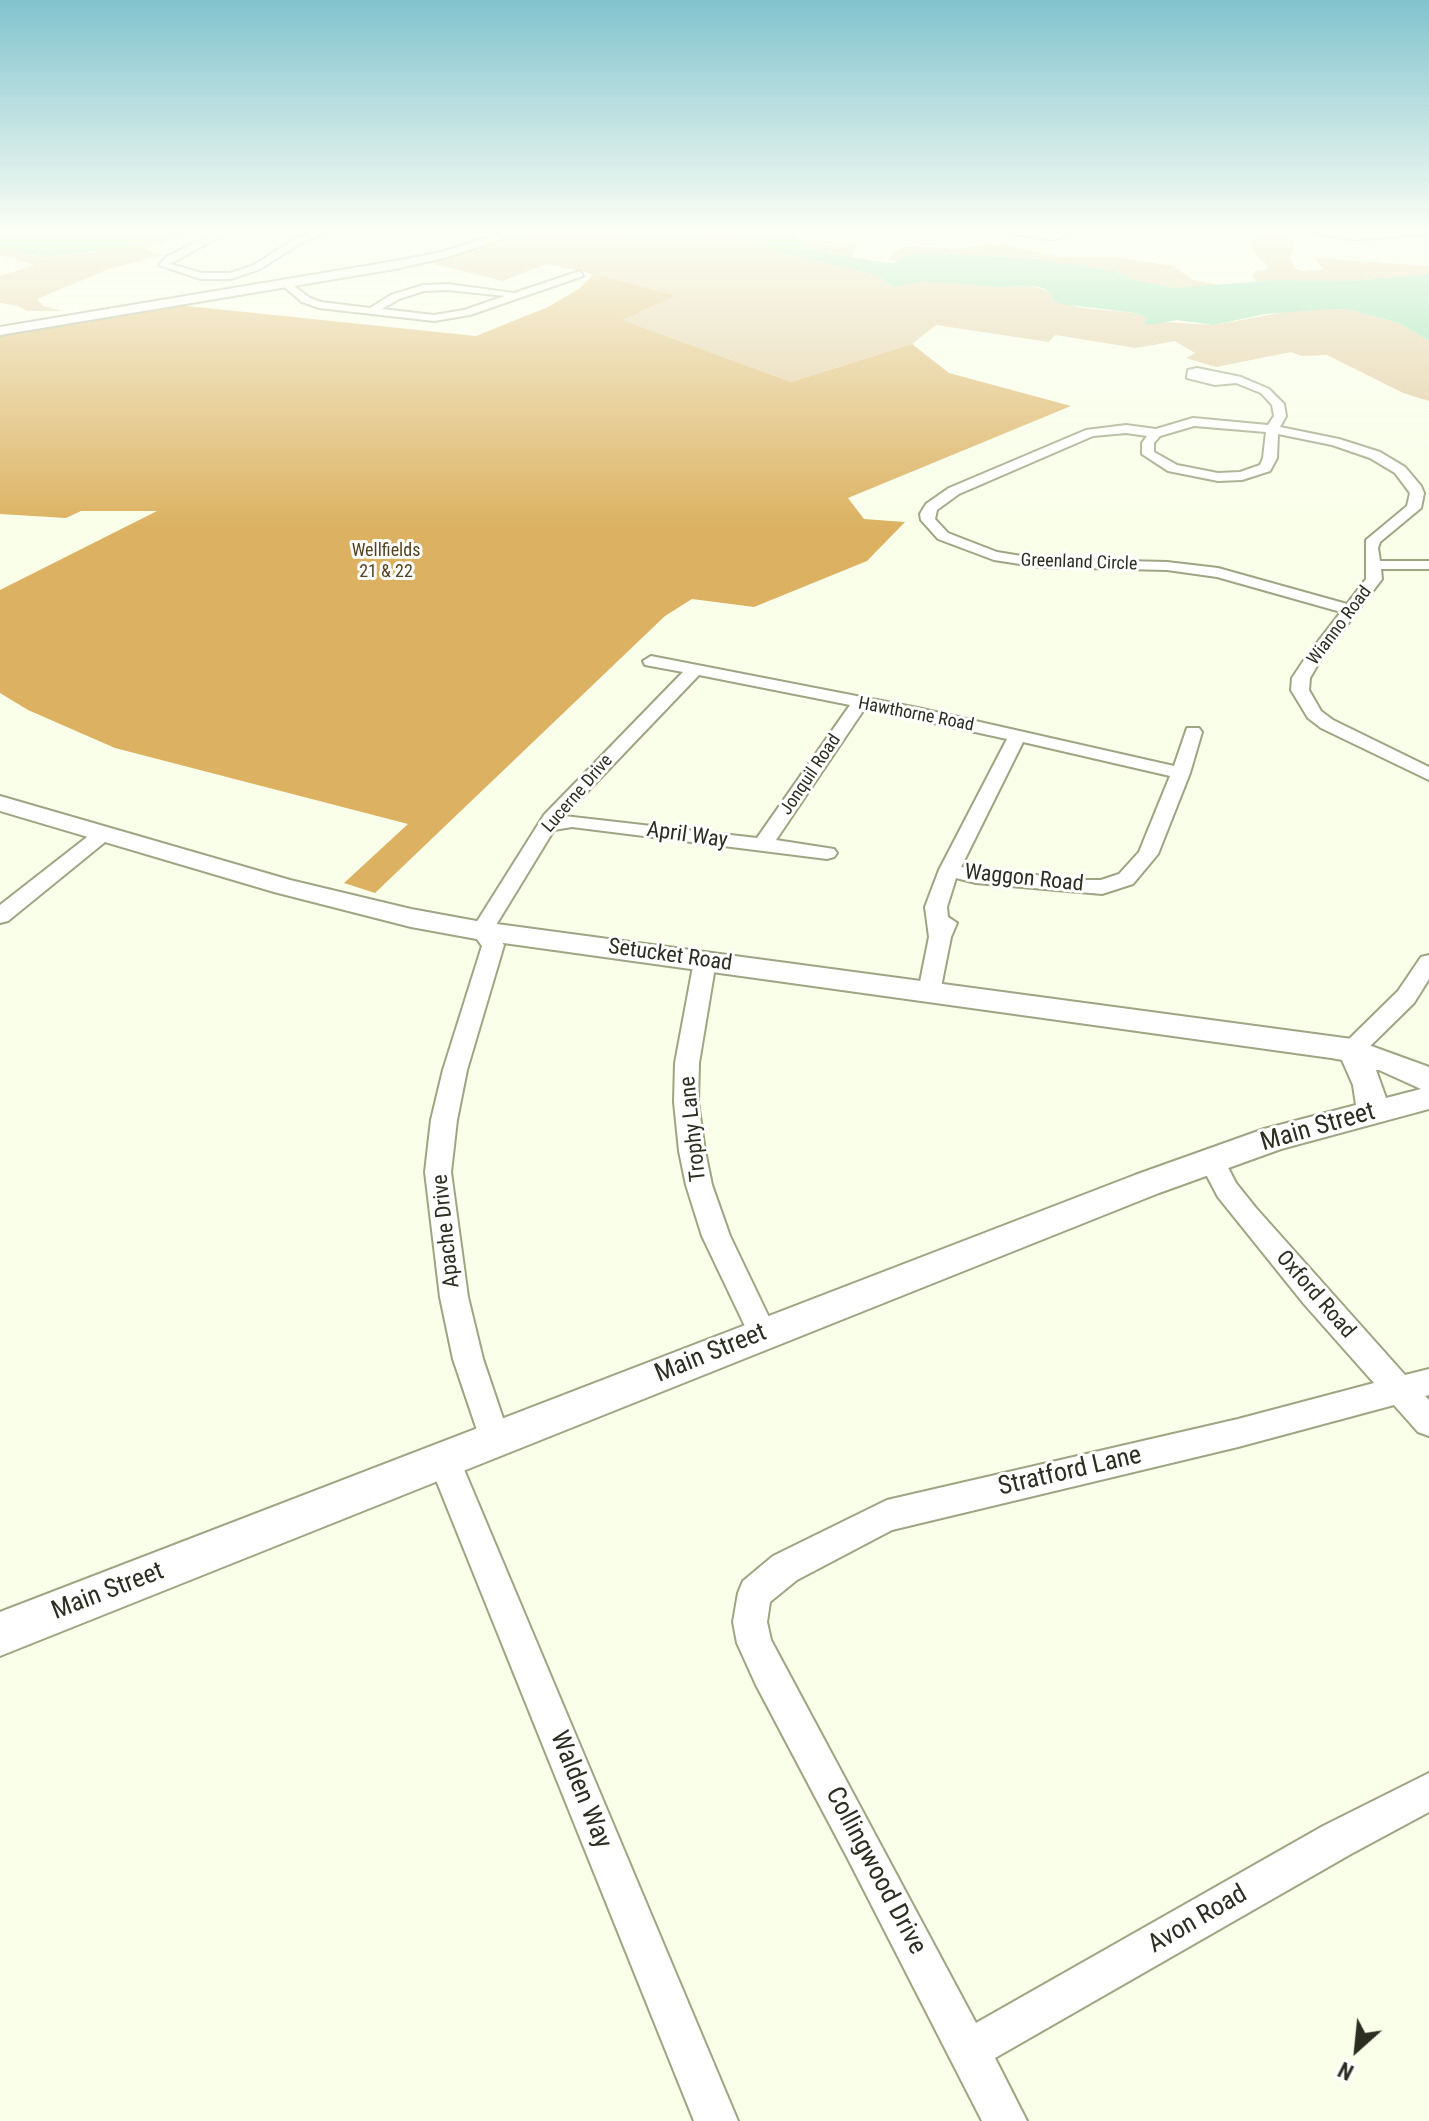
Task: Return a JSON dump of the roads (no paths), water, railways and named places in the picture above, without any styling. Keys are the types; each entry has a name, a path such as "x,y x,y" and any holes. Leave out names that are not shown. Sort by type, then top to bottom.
{"main road":[{"name":"Setucket Road","path":"0,803 326,897 482,931 1352,1050 1429,1080"},
{"path":"1352,1050 1368,1085 1373,1112"},
{"name":"Main Street","path":"0,1634 1212,1161 1275,1138 1429,1098"}],"street":[{"path":"1237,379 1265,391 1278,404 1280,416 1272,429 1270,458 1265,468 1229,477 1186,472 1154,460 1147,449 1156,433 1193,422 1218,422 1272,429 1354,447 1389,462 1410,479 1429,479"},
{"name":"Greenland Circle","path":"1156,433 1126,429 1090,433 954,491 931,507 928,520 943,536 994,556 1040,563 1156,566 1218,573 1349,609"},
{"name":"Wianno Road","path":"1410,479 1417,493 1414,508 1373,540 1374,579 1301,678 1300,690 1303,700 1327,724 1429,774"},
{"path":"1375,565 1429,565"},
{"name":"Hawthorne Road","path":"651,661 1181,773"},
{"name":"Lucerne Drive","path":"482,931 548,825 566,802 694,671"},
{"name":"Jonquil Road","path":"762,846 859,704"},
{"name":"Waggon Road","path":"949,870 976,877 1051,884 1102,887 1115,884 1136,870 1148,854 1181,773 1193,732"},
{"path":"929,992 940,937 952,908 949,870 1017,736"},
{"name":"April Way","path":"548,825 572,821 827,853"},
{"path":"0,916 103,834"},
{"name":"Apache Drive","path":"482,931 493,945 455,1070 444,1120 438,1172 454,1297 468,1359 495,1439"},
{"name":"Trophy Lane","path":"705,961 687,1063 686,1102 692,1151 699,1185 716,1236 763,1334"},
{"path":"1352,1050 1406,997 1429,962"},
{"name":"Oxford Road","path":"1212,1161 1227,1190 1314,1296 1415,1386 1429,1422"},
{"name":"Stratford Lane","path":"750,1620 755,1593 766,1581 846,1535 887,1516 1238,1433 1415,1386"},
{"name":"Walden Way","path":"444,1460 716,2121"},
{"name":"Collingwood Drive","path":"750,1620 754,1643 768,1673 1005,2121"},
{"name":"Avon Road","path":"969,2050 1337,1840 1429,1792"}],"park label":[{"name":"Wellfields 21 & 22","path":"386,561"}]}
